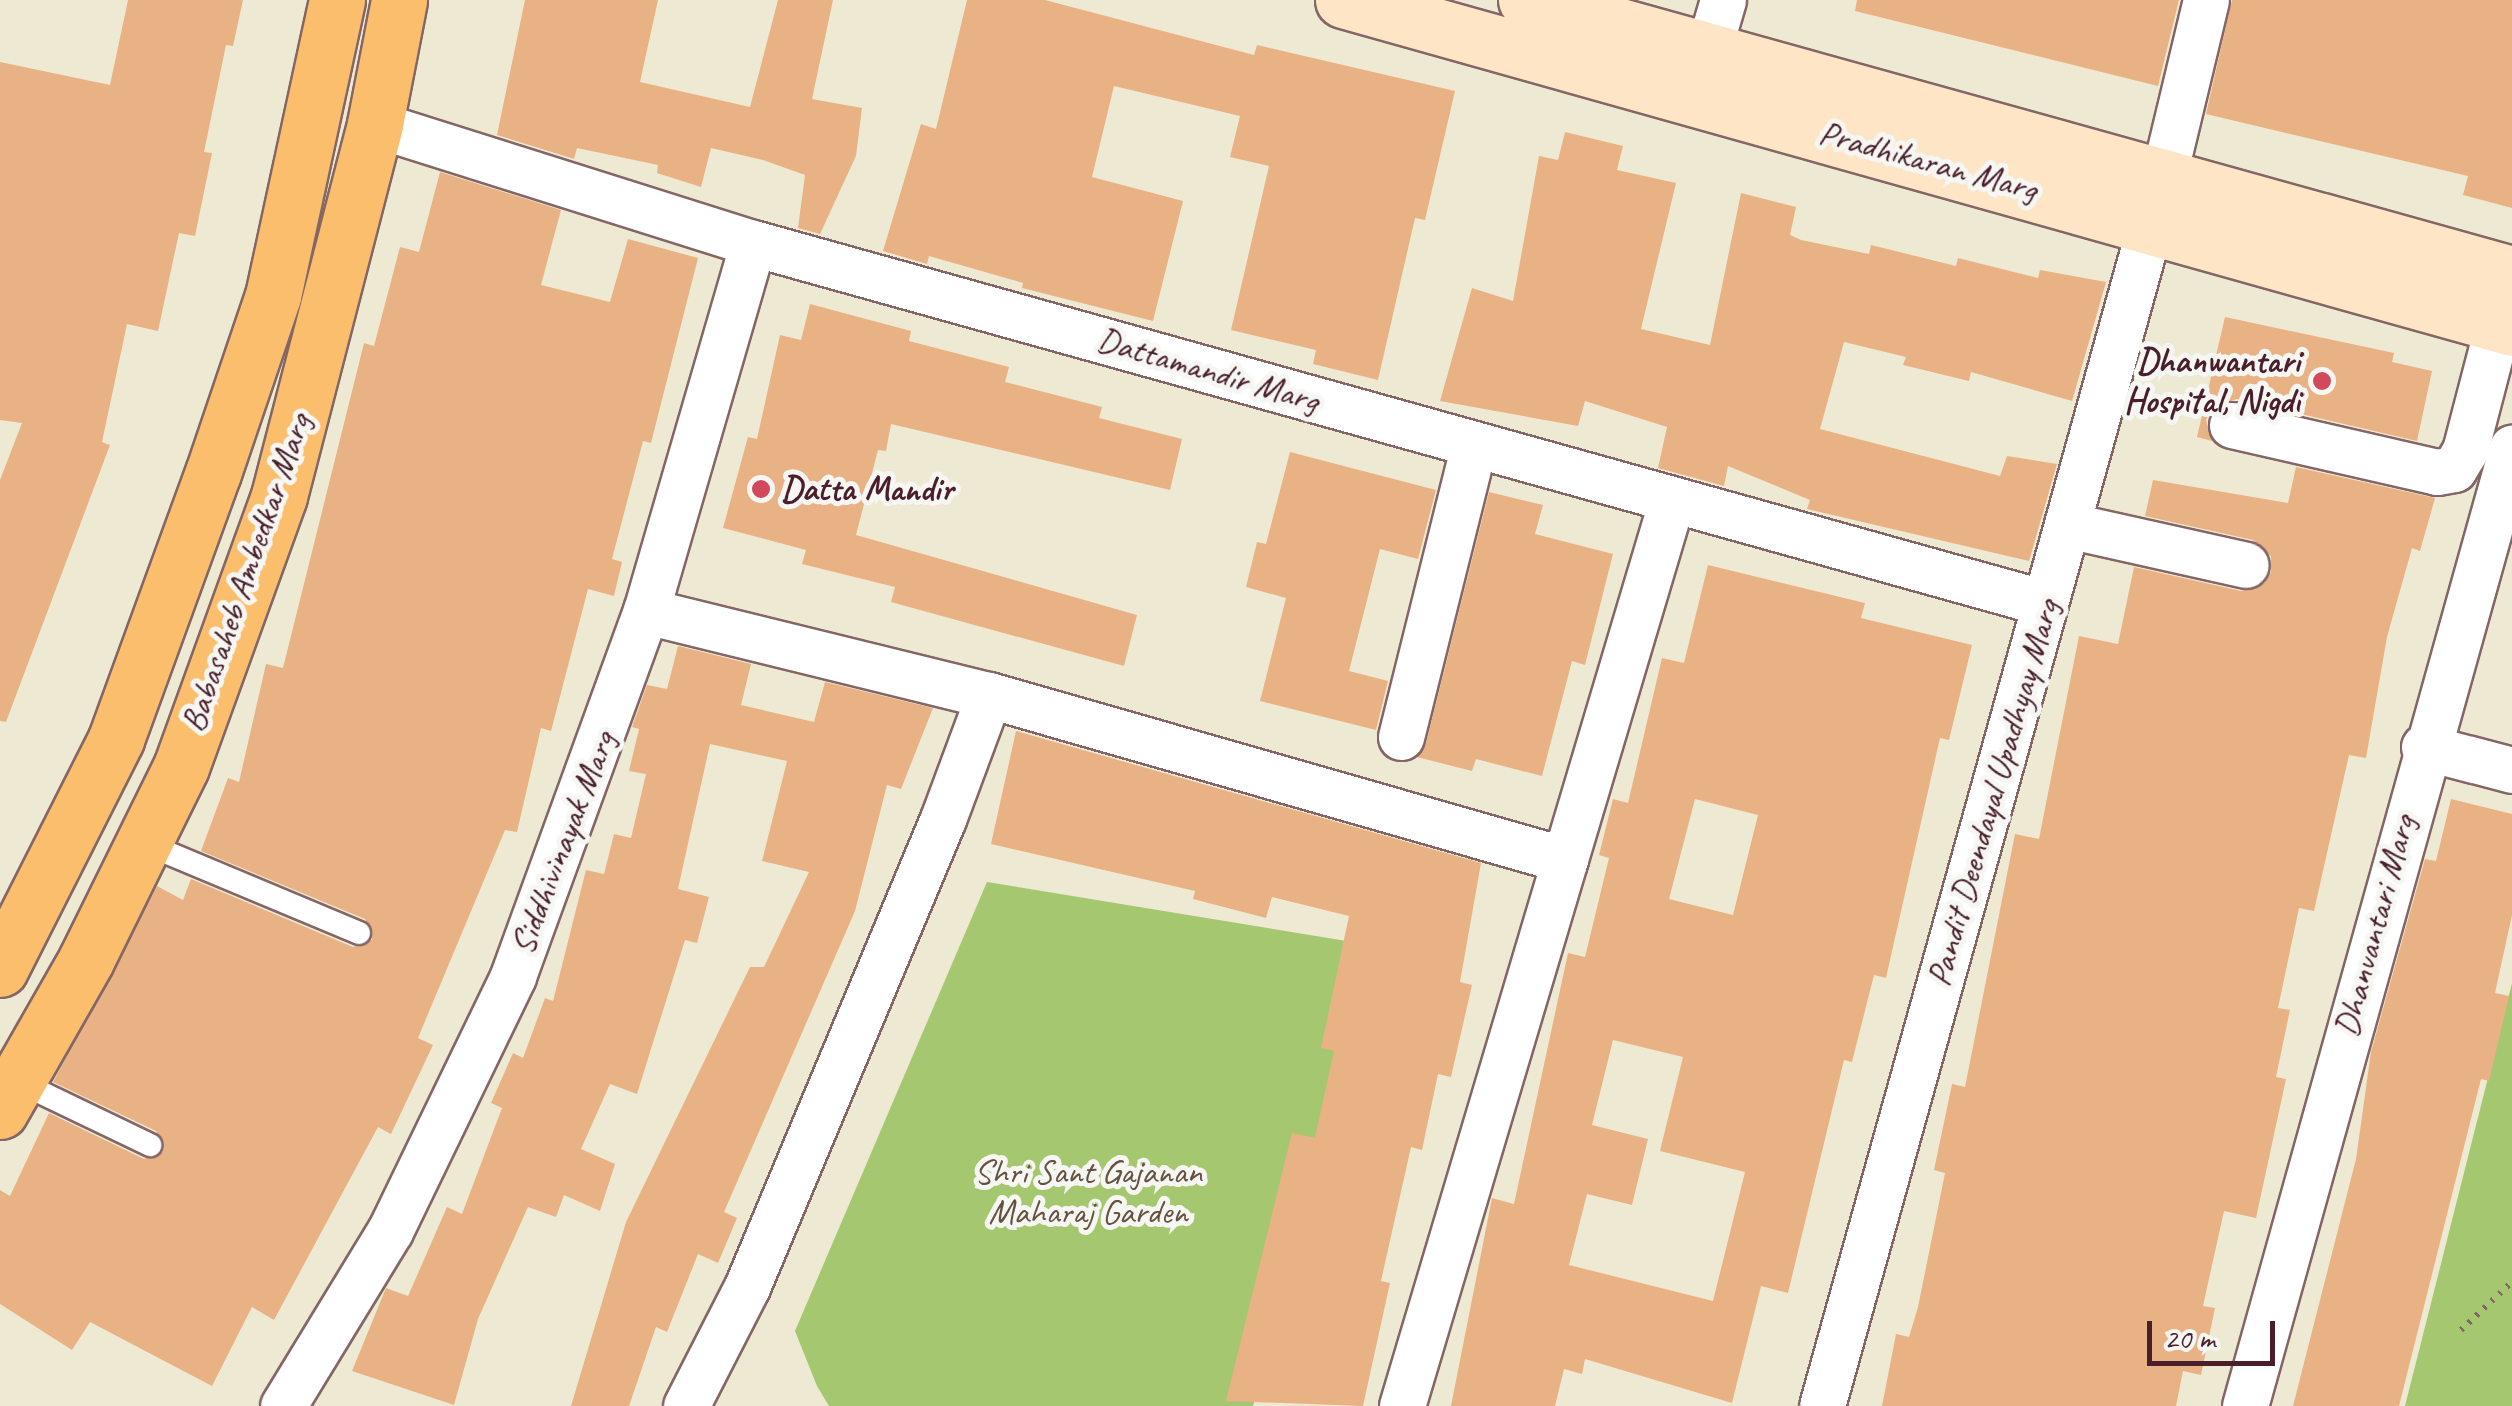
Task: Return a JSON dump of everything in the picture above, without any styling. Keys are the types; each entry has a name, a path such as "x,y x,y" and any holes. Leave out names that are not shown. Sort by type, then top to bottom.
{"main road":[{"name":"Babasaheb Ambedkar Marg","path":"0,969 116,740 213,473 273,296 336,0"},
{"name":"Babasaheb Ambedkar Marg","path":"9,1096 181,767 279,496 375,124 399,0"}],"street":[{"name":"Pradhikaran Marg","path":"1343,0 1716,26 2156,201"},
{"name":"Pandit Deendayal Upadhyay Marg","path":"1822,1406 2156,201 2206,0"},
{"name":"Pradhikaran Marg","path":"1546,16 2507,309"},
{"name":"Dattamandir Marg","path":"375,124 752,242 2046,603"},
{"name":"Siddhivinayak Marg","path":"283,1406 390,1231 513,976 646,611 752,242"},
{"path":"2232,424 2438,472 2454,469 2466,451 2507,309"},
{"path":"1400,736 1474,444"},
{"name":"Dhanvantari Marg","path":"2244,1406 2424,747 2512,448"},
{"path":"1402,1406 1672,500"},
{"path":"2067,525 2246,565"},
{"path":"646,611 989,694 1565,860"},
{"path":"686,1406 747,1287 989,694"},
{"path":"2424,747 2512,770"}],"lane":[{"path":"144,843 358,933"},
{"path":"9,1096 150,1146"}],"path":[{"path":"2462,1330 2512,1282"}],"green space":[{"name":"Shri Sant Gajanan Maharaj Garden","path":"987,882 1377,946 1253,1406 829,1406 817,1386 795,1331"},
{"path":"2512,983 2512,1406 2405,1406"}],"building":[{"path":"128,0 243,0 233,46 226,45 204,152 212,153 195,236 179,233 158,331 127,324 102,442 110,445 6,722 0,721 0,480 22,423 0,420 0,62 110,85"},
{"path":"525,0 658,0 640,82 750,107 778,0 833,0 812,99 862,108 856,156 820,234 798,228 805,175 763,160 711,148 701,187 657,173 658,165 577,148 574,159 497,135"},
{"path":"967,0 1045,0 1254,55 1257,45 1455,91 1425,220 1415,218 1378,380 1313,364 1316,350 1231,330 1269,166 1230,157 1240,116 1114,86 1092,177 1183,201 1153,321 1022,288 1023,283 929,256 927,264 883,251 921,124 936,129"},
{"path":"1857,0 2179,0 2158,86 1855,11"},
{"path":"2232,0 2512,0 2512,208 2463,195 2468,176 2206,114"},
{"path":"1565,132 1623,146 1617,170 1676,183 1641,329 1710,345 1741,193 1796,207 1790,235 1801,240 1869,254 1871,245 1956,266 1958,258 2038,278 2040,270 2106,282 2072,401 1971,372 1969,381 1903,365 1906,357 1844,342 1820,429 2000,476 2007,456 2057,464 2029,561 1807,509 1810,500 1728,466 1724,486 1658,468 1667,427 1585,401 1578,426 1440,401 1472,288 1513,301 1539,156 1558,160"},
{"path":"440,172 561,210 541,285 610,302 628,239 698,258 651,443 643,441 612,559 622,562 614,596 588,589 551,731 541,728 517,832 505,830 418,1038 433,1045 391,1134 378,1127 274,1320 252,1307 212,1386 90,1322 72,1350 0,1304 0,1190 10,1196 49,1113 144,1159 163,1152 156,1131 53,1082 157,886 183,900 191,879 353,947 372,940 365,919 201,851 228,778 239,782 266,664 283,668 364,343 374,346 400,247 419,252"},
{"path":"810,304 911,331 909,341 1009,367 1005,382 1102,407 1099,418 1182,439 1170,490 891,424 886,451 878,450 856,535 1137,615 1124,666 891,602 895,587 802,564 806,550 723,528 748,437 757,439 780,335 801,340"},
{"path":"2225,317 2394,353 2392,362 2432,371 2417,441 2237,399 2212,408 2206,420 2212,441 2197,437"},
{"path":"1290,452 1436,490 1418,559 1380,549 1349,671 1388,681 1376,730 1260,701 1286,598 1246,587 1257,542 1266,544"},
{"path":"2296,467 2435,498 2420,551 2412,548 2387,637 2366,758 2349,755 2314,911 2299,908 2278,1008 2290,1010 2276,1077 2286,1079 2256,1218 2224,1211 2203,1306 2215,1308 2201,1375 2183,1371 2176,1406 1882,1406 1896,1334 1909,1337 1918,1307 1945,1173 1934,1170 1952,1084 1965,1087 2015,834 2039,839 2079,636 2118,644 2134,567 2241,591 2265,583 2271,572 2271,556 2253,540 2145,516 2153,480 2288,503"},
{"path":"1489,492 1543,505 1535,534 1613,554 1585,665 1572,661 1542,776 1476,759 1472,771 1417,757 1426,743"},
{"path":"1708,565 1865,603 1861,618 1972,645 1949,740 1940,738 1886,978 1874,975 1852,1062 1844,1060 1788,1293 1761,1286 1732,1403 1585,1359 1582,1374 1564,1369 1555,1406 1451,1406 1492,1198 1514,1204 1568,953 1585,957 1609,858 1599,855 1613,799 1628,803 1662,658 1684,663","holes":["1695,799 1758,815 1733,915 1669,899","1613,1040 1683,1057 1660,1151 1745,1172 1713,1301 1569,1265 1587,1194 1632,1205 1648,1139 1592,1125"]},
{"path":"678,646 751,664 741,705 814,722 825,682 933,708 901,789 887,785 855,911 724,1212 737,1218 718,1263 698,1254 667,1332 656,1327 629,1406 571,1406 626,1222 750,967 764,967 809,872 762,861 787,761 710,744 678,889 709,897 697,943 685,940 637,1094 610,1084 581,1149 615,1164 600,1211 564,1195 556,1217 528,1207 478,1319 454,1405 352,1371 386,1288 408,1296 447,1207 462,1214 502,1108 491,1103 513,1053 523,1058 545,998 553,1001 586,870 604,874 614,834 631,838 646,774 629,771 639,729 632,727 647,685 667,689"},
{"path":"1016,731 1481,863 1460,982 1472,985 1451,1077 1438,1074 1422,1150 1411,1147 1381,1281 1390,1283 1363,1406 1226,1401 1292,1133 1315,1138 1334,1051 1321,1048 1349,916 1272,897 1266,918 1193,899 1195,891 991,844"},
{"path":"2451,799 2512,814 2512,915 2495,993 2509,996 2489,1081 2481,1079 2399,1406 2293,1406 2356,1159 2371,1052 2425,859 2436,861"}],"place":[{"name":"Dhanwantari Hospital, Nigdi","path":"2322,381"},
{"name":"Datta Mandir","path":"761,489"}]}
